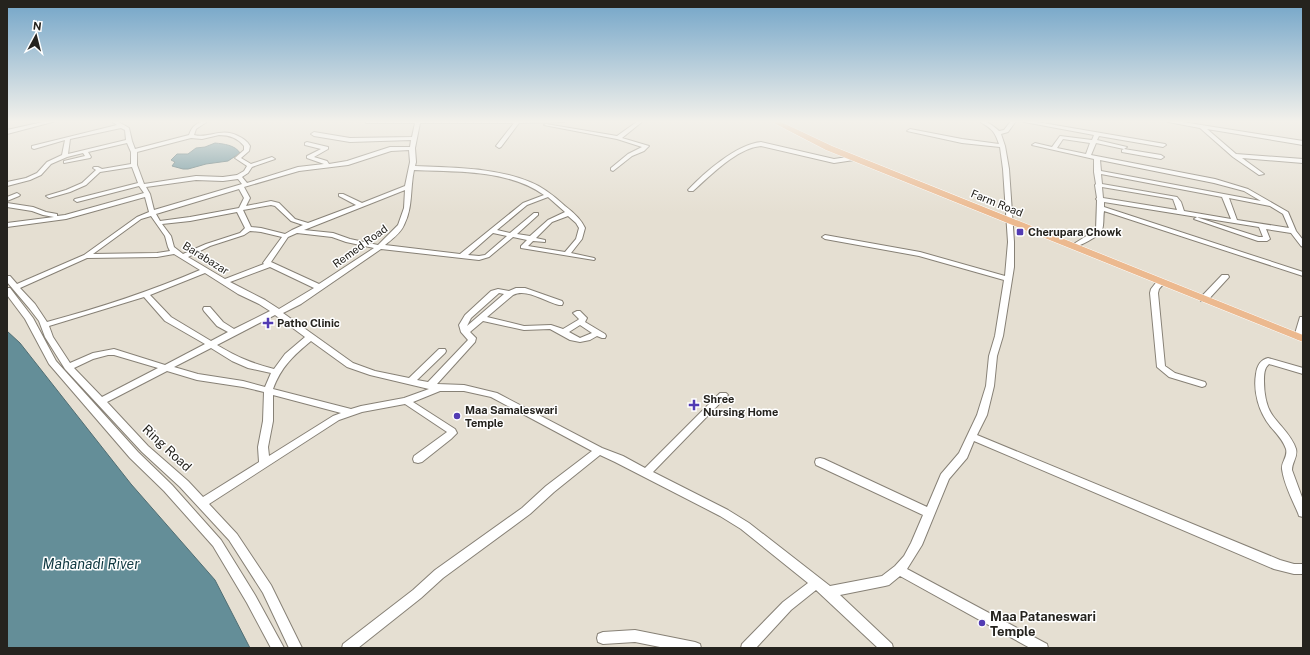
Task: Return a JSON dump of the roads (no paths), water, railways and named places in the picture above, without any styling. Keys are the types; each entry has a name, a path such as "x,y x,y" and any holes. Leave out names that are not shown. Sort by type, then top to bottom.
{"main road":[{"name":"Farm Road","path":"838,152 1300,338"}],"street":[{"path":"65,156 66,152"},
{"path":"7,184 28,179 38,174 49,163 78,152"},
{"path":"66,162 88,157 86,152"},
{"name":"Barabazar","path":"134,152 134,165 147,194 152,212 168,236 171,247 175,252 224,282 262,302 350,365 373,373 435,387"},
{"path":"246,152 238,159 247,162 250,166"},
{"path":"319,152 309,157 325,162 327,165"},
{"path":"12,288 86,256 133,222 152,212 298,170 355,161 383,152"},
{"name":"Remed Road","path":"102,402 165,368 298,302 380,247 394,234 404,220 408,203 408,187 413,162 412,152"},
{"path":"613,169 630,155 638,152"},
{"path":"691,190 729,158 740,152"},
{"path":"793,152 834,161 854,158"},
{"path":"828,592 886,581 900,570 908,559 945,477 964,455 982,415 990,386 993,356 999,336 1010,267 1010,221 1006,169 1003,152"},
{"path":"1066,152 1236,186 1246,190 1286,213 1293,231 1303,245"},
{"path":"1088,156 1089,152"},
{"path":"1123,164 1124,152"},
{"path":"1136,152 1161,157"},
{"path":"1230,152 1261,174"},
{"path":"1235,156 1303,161"},
{"path":"76,200 142,185 196,178 223,179 239,177 246,172 250,166 272,159"},
{"path":"1074,246 1097,233 1101,208 1099,199 1097,159"},
{"path":"49,196 68,191 84,184 97,169 134,165"},
{"path":"412,168 462,171 515,178 529,184 548,195 579,222 582,228 579,239 567,254"},
{"path":"1097,172 1275,206"},
{"path":"239,177 244,185 247,198 240,209"},
{"path":"1098,185 1175,198"},
{"path":"1170,186 1181,212"},
{"path":"269,265 267,260 286,236 308,225 360,204 408,187"},
{"path":"7,225 76,215 147,194"},
{"path":"7,199 17,195"},
{"path":"341,195 360,204"},
{"path":"462,256 526,204 548,195"},
{"path":"1225,196 1235,222"},
{"path":"1099,199 1293,231"},
{"path":"158,223 190,219 264,204 276,204 293,220 308,225"},
{"path":"7,205 38,210 50,215 76,215"},
{"path":"1101,208 1303,274"},
{"path":"240,209 249,229"},
{"path":"569,213 550,221 530,238 523,247 592,259"},
{"path":"294,232 333,236 380,247 484,258 536,214"},
{"path":"1192,214 1196,218 1206,222 1258,239 1267,239 1262,226"},
{"path":"182,257 208,245 242,234 249,229 261,230 286,236"},
{"path":"492,231 543,242"},
{"path":"825,237 920,254 1007,279"},
{"path":"86,256 157,255 175,252"},
{"path":"224,282 269,265 319,287"},
{"path":"44,325 100,310 146,295 205,271"},
{"name":"Ring Road","path":"7,278 12,288 44,325 49,337 68,366 145,449 184,484 233,537 267,589 296,648"},
{"path":"1204,299 1225,278"},
{"path":"1161,282 1155,288 1154,293 1160,367 1172,375 1202,384"},
{"path":"465,332 510,293 516,290 524,290 559,303"},
{"path":"202,503 336,418 349,412 406,401 435,387 472,340 472,338 465,332 464,325 468,317 494,293 501,291 510,293"},
{"path":"146,295 168,319 235,359 251,366 276,372"},
{"name":"Ring Road","path":"27,307 52,362 134,455 168,488 217,543 251,599 278,648"},
{"path":"206,309 220,324 235,333"},
{"path":"563,332 580,322 583,318 577,313"},
{"path":"482,318 524,328 551,328 563,332 580,341 587,340 600,334 580,322"},
{"path":"1300,338 1303,319"},
{"path":"264,463 263,447 268,421 268,392 276,372 288,356 311,336"},
{"path":"68,366 107,351 114,352 197,377 243,384 268,392 349,412"},
{"path":"410,382 442,351"},
{"path":"1303,371 1268,361 1264,362 1261,366 1259,374 1266,413 1287,440 1292,453 1287,466 1288,474 1303,513"},
{"path":"435,387 464,388 494,394 599,452 619,459 724,513 745,526 828,592 887,648"},
{"path":"646,473 723,395"},
{"path":"406,401 452,431 452,434 418,459"},
{"path":"973,437 1278,565 1294,569 1303,569"},
{"path":"348,648 417,594 439,574 526,511 550,489 599,452"},
{"path":"820,462 929,513"},
{"path":"900,570 1042,648"},
{"path":"748,648 787,606 816,583"},
{"path":"603,638 634,636 695,648"}],"water":[{"path":"191,152 239,152 240,153 228,161 206,164 188,169 172,166 175,162 171,160 177,154 188,154"},
{"name":"Mahanadi River","path":"7,331 20,343 131,484 215,580 250,648 7,648"}],"place":[{"name":"Cherupara Chowk","path":"1020,232"},
{"name":"Patho Clinic","path":"268,323"},
{"name":"Shree Nursing Home","path":"694,405"},
{"name":"Maa Samaleswari Temple","path":"457,416"},
{"name":"Maa Pataneswari Temple","path":"982,623"}]}
